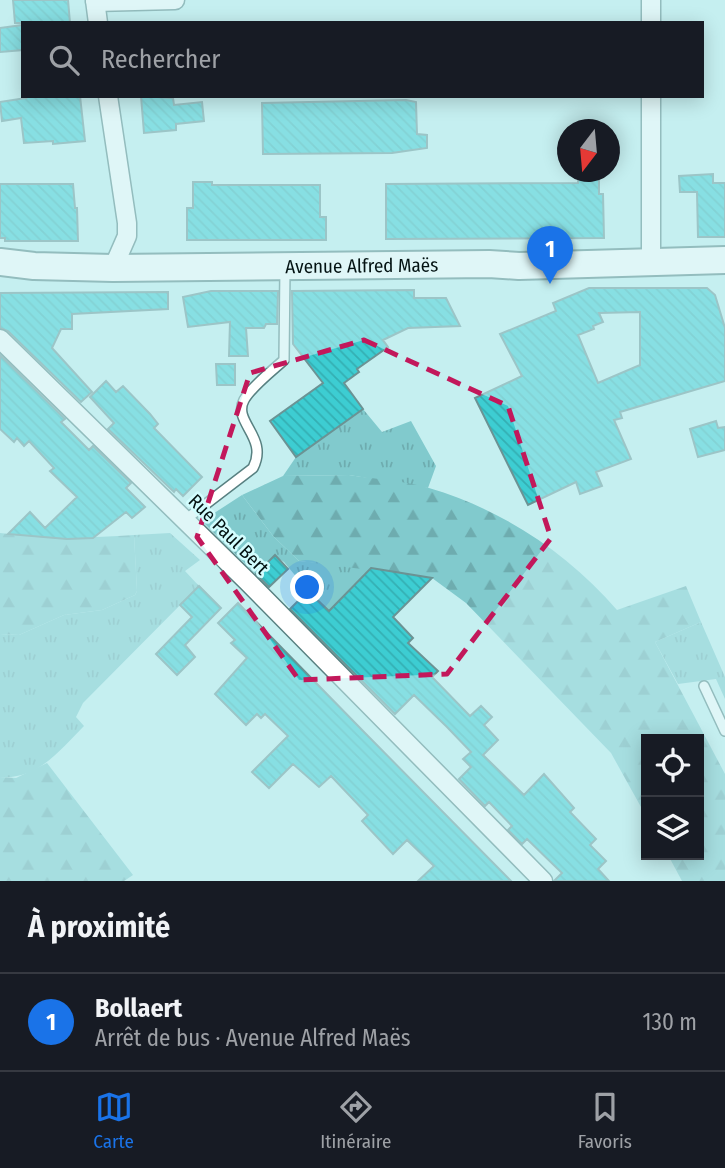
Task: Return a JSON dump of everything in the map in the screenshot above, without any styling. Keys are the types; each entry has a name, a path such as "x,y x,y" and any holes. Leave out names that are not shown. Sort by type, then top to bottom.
{"main road":[{"name":"Avenue Alfred Maës","path":"0,262 34,266 113,268 725,260"}],"street":[{"path":"98,21 95,1 175,0"},
{"path":"651,0 651,21"},
{"path":"108,98 127,223 127,236 113,268"},
{"path":"651,98 651,262"},
{"name":"Rue Paul Bert","path":"0,339 185,520 543,881"}],"lane":[{"path":"185,520 253,468 258,459 258,444 246,426 242,407 244,398 284,359 285,267"},
{"path":"704,686 725,731"}],"highlighted area":[{"path":"364,340 508,406 551,538 447,674 299,680 197,537 250,373"}],"green space":[{"path":"363,409 382,432 411,421 436,466 428,488 349,475 283,476 296,457"},
{"path":"349,475 400,482 456,497 507,521 555,552 598,589 617,610 686,586 701,622 655,642 704,734 641,734 641,807 611,753 466,603 432,578 299,561 273,536 242,495 283,476"},
{"path":"242,495 273,536 299,561 371,568 329,611 284,562 275,556 256,575 202,521"},
{"path":"0,533 67,537 134,535 137,591 135,595 102,610 64,615 19,635 0,634"},
{"path":"170,533 200,560 185,571 199,586 83,703 76,717 84,726 57,753 26,774 0,777 0,634 19,635 64,615 102,610 135,595 134,535"},
{"path":"701,622 725,677 725,699 716,679 678,684 655,642"},
{"path":"704,734 725,774 725,881 682,881 671,860 704,860"},
{"path":"47,763 133,875 124,881 0,881 0,777 16,778"}],"building":[{"path":"13,0 68,0 70,21 15,23"},
{"path":"21,25 21,50 0,52 0,28"},
{"path":"26,98 80,98 85,141 24,143 21,118 2,121 0,102"},
{"path":"141,98 173,98 174,105 202,102 204,121 176,124 176,130 144,133"},
{"path":"416,102 417,134 427,135 427,148 392,153 263,154 262,103"},
{"path":"713,174 713,183 725,183 725,237 698,237 697,192 680,192 679,176"},
{"path":"193,182 212,182 212,185 320,185 320,217 326,217 326,240 187,240 187,208 193,208"},
{"path":"599,182 599,194 603,194 604,238 386,239 386,184"},
{"path":"0,184 73,184 78,241 5,241 5,238 0,238"},
{"path":"589,288 707,288 715,295 725,328 725,381 620,412 622,418 614,420 631,459 596,472 602,486 580,494 576,482 528,505 475,398 522,376 500,334 556,311 553,303","holes":["640,312 640,365 598,383 578,335 603,322 599,313"]},
{"path":"414,290 414,298 446,298 460,326 408,328 383,340 388,347 357,369 359,372 344,383 363,409 296,457 270,421 323,383 293,344 292,291"},
{"path":"211,291 278,291 277,324 266,324 264,328 246,328 248,356 229,356 230,322 188,327 183,297"},
{"path":"168,292 168,309 72,314 72,329 61,329 52,348 92,392 81,402 8,331 0,328 0,293"},
{"path":"0,355 65,419 61,422 89,450 93,446 131,483 126,488 145,507 132,518 126,512 93,538 67,539 8,534 30,512 45,528 77,497 50,471 54,468 29,441 24,446 17,438 14,442 0,429"},
{"path":"216,364 235,364 235,385 217,385"},
{"path":"106,381 116,392 123,386 158,424 154,428 202,477 183,496 176,489 174,492 108,429 114,423 90,397"},
{"path":"716,421 718,428 725,427 725,450 698,457 690,429"},
{"path":"275,555 288,569 269,587 256,574"},
{"path":"371,568 432,578 393,617 413,638 408,643 438,671 432,677 470,716 481,706 492,717 484,725 498,740 483,755 524,795 544,774 574,808 570,812 596,839 590,845 606,861 598,869 609,881 554,881 562,873 527,839 522,844 508,830 512,826 489,802 485,806 459,779 471,767 463,759 471,752 447,727 414,695 395,714 290,609 308,591 329,611"},
{"path":"199,586 221,608 185,645 195,657 177,675 156,654 192,617 180,605"},
{"path":"238,603 511,881 418,881 434,866 407,840 393,854 362,821 368,815 331,776 319,787 293,764 269,788 252,772 288,736 265,714 261,718 257,714 246,725 215,694 247,658 231,643 235,640 218,623"}],"place":[{"name":"Bollaert","path":"550,284"}]}
